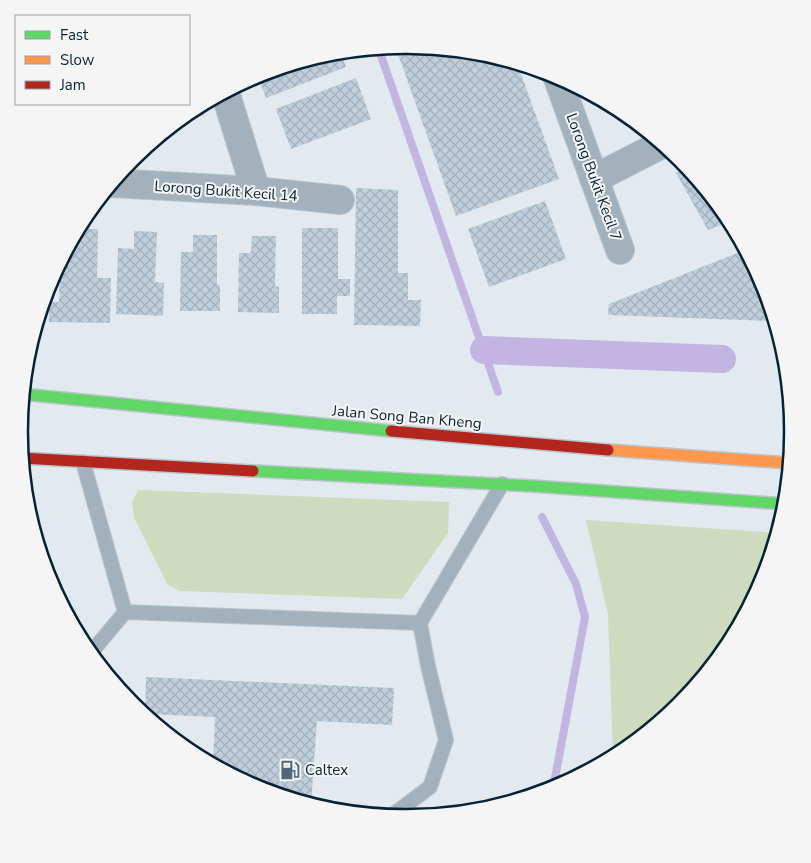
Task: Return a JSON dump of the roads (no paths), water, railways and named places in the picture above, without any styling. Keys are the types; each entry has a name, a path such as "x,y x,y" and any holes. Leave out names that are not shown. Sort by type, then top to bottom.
{"main road":[{"name":"Jalan Song Ban Kheng","path":"29,395 660,455 782,463"},
{"path":"28,458 502,484 776,503"}],"street":[{"name":"Lorong Bukit Kecil 7","path":"561,87 620,250"},
{"path":"227,98 256,191"},
{"path":"594,180 655,147"},
{"name":"Lorong Bukit Kecil 14","path":"120,183 256,191 340,200"}],"lane":[{"path":"83,462 125,612"},
{"path":"401,809 430,787 446,740 428,666 420,623 502,484"},
{"path":"125,612 420,623"},
{"path":"95,648 125,612"}],"waterway":[{"path":"380,54 498,392"},
{"path":"484,350 722,359"},
{"path":"542,517 576,584 585,617 555,779"}],"place":[{"name":"Caltex","path":"290,770"}]}
